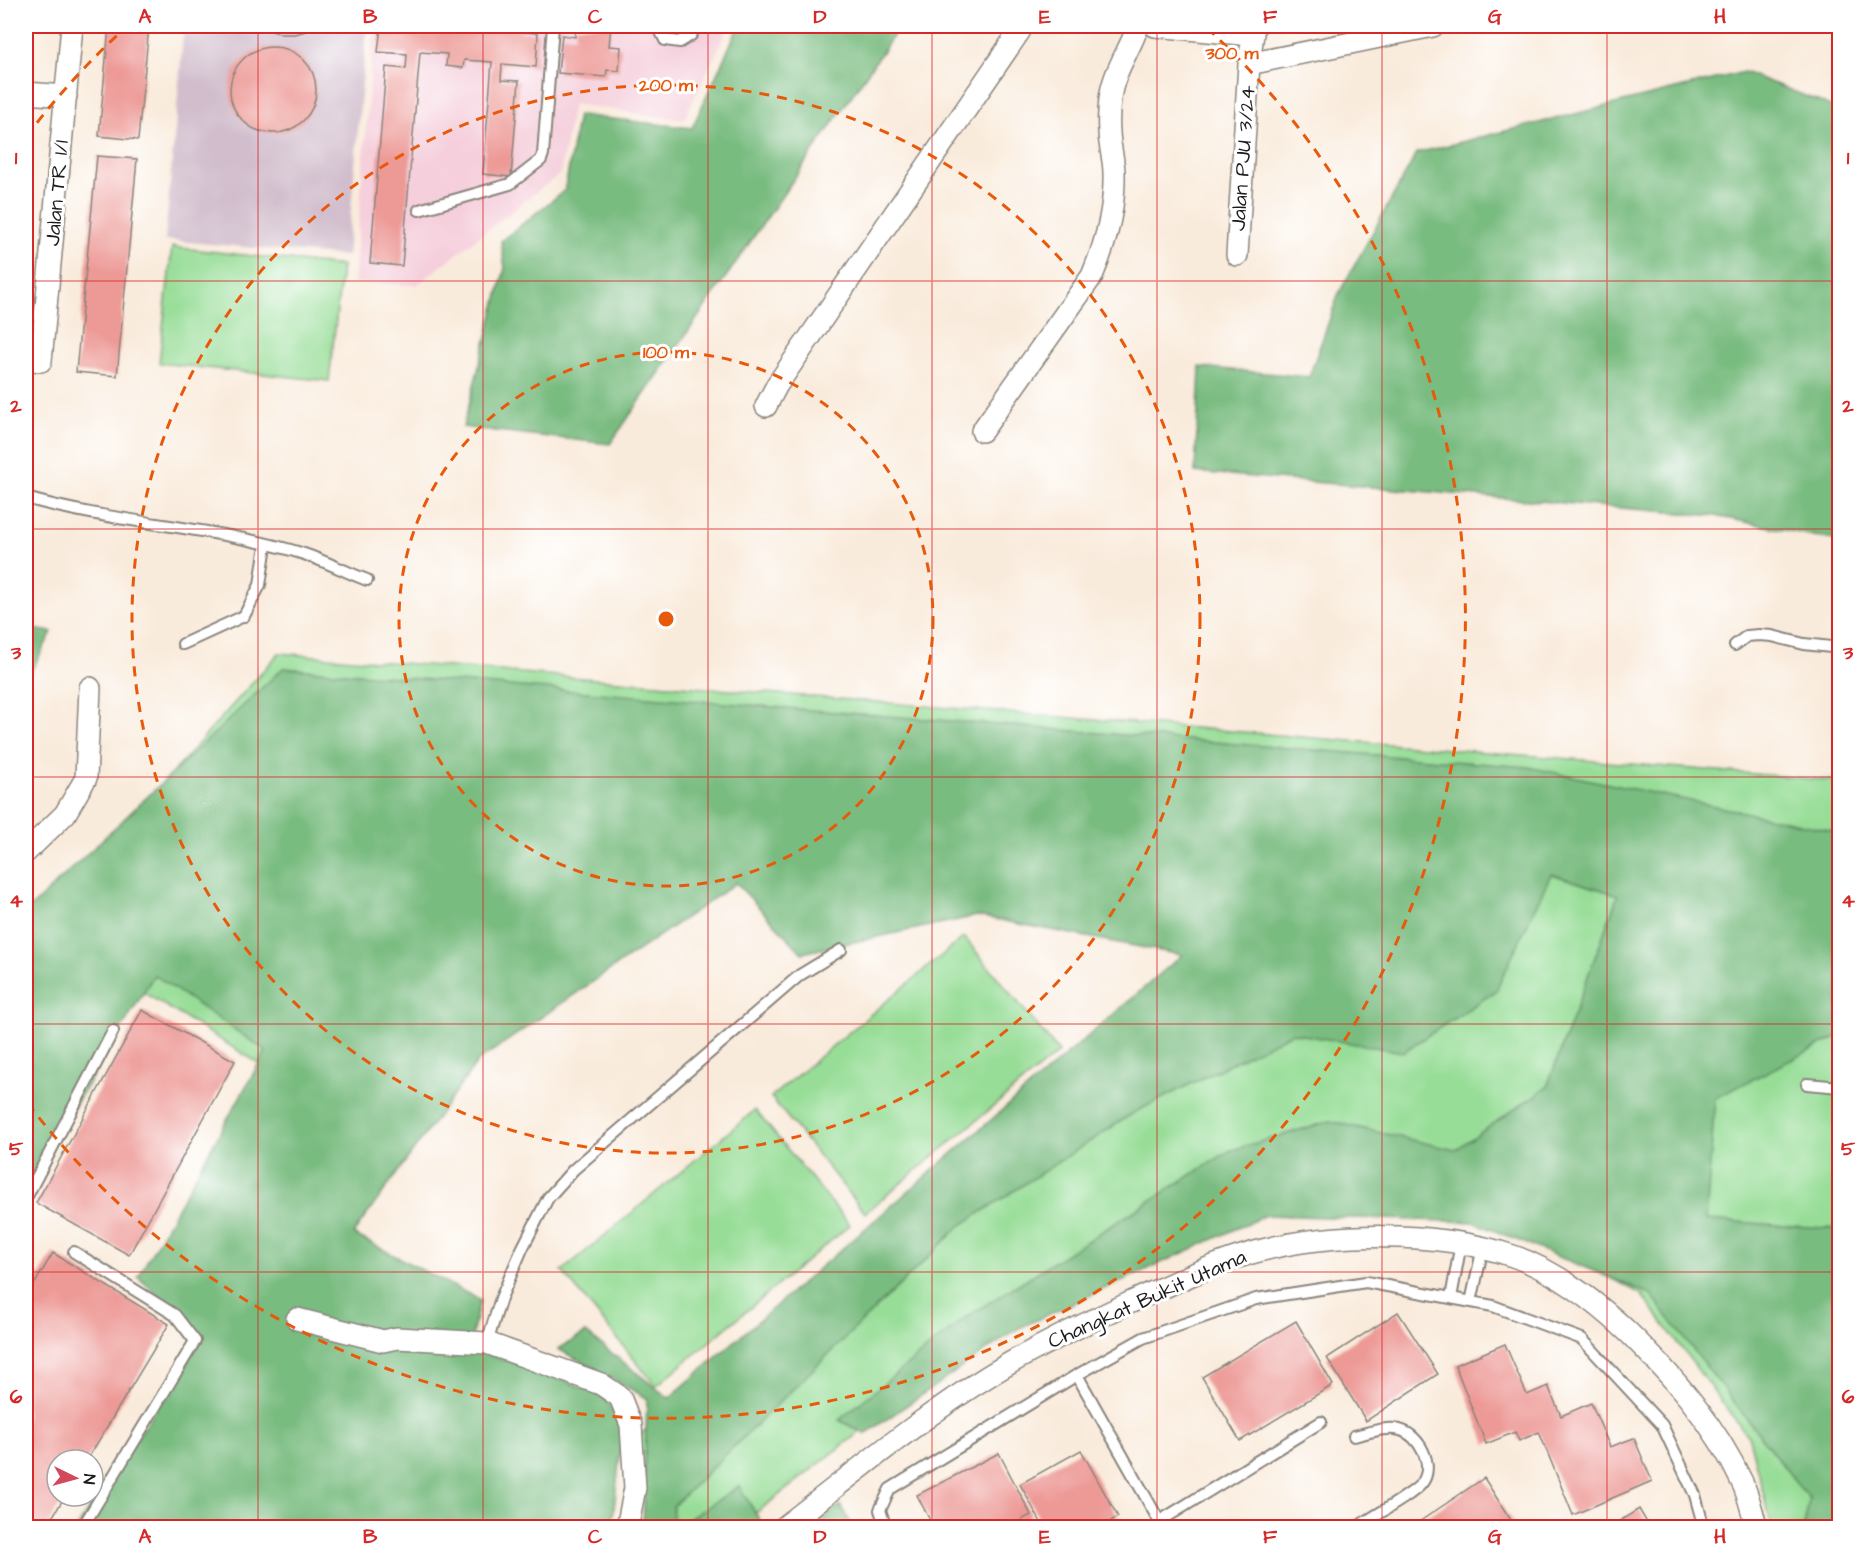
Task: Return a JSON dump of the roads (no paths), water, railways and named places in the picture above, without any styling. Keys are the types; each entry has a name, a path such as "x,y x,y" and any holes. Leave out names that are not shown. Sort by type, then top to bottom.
{"street":[{"name":"Jalan TR 1/1","path":"33,360 66,96 72,26"},
{"path":"766,406 777,385 1022,26"},
{"path":"982,431 1092,276 1103,250 1113,208 1114,171 1109,132 1110,97 1118,71 1138,26"},
{"path":"1155,26 1253,30"},
{"path":"1249,64 1433,26"},
{"name":"Jalan PJU 3/24","path":"1237,255 1253,30"},
{"path":"26,93 66,96"},
{"path":"26,852 65,814 86,778 90,688"},
{"name":"Changkat Bukit Utama","path":"783,1527 988,1376 1050,1340 1190,1276 1248,1254 1308,1241 1416,1238 1483,1247 1516,1257 1556,1276 1608,1313 1659,1362 1704,1415 1742,1483 1757,1527"},
{"path":"297,1319 383,1341 397,1338 487,1343 601,1384 620,1397 632,1425 634,1488 627,1527"}],"lane":[{"path":"419,210 510,184 541,160 553,26"},
{"path":"660,26 665,40 680,42 691,35 696,26"},
{"path":"26,498 66,510 233,538 304,554 367,580"},
{"path":"183,644 244,616 260,585 266,545"},
{"path":"1735,645 1747,636 1759,635 1839,648"},
{"path":"487,1343 501,1298 522,1249 549,1198 573,1170 800,975 841,950"},
{"path":"26,1198 113,1031"},
{"path":"1807,1084 1839,1087"},
{"path":"1452,1298 1461,1243"},
{"path":"1471,1302 1483,1247"},
{"path":"74,1252 175,1315 195,1341 82,1527"},
{"path":"886,1527 880,1510 890,1490 1077,1375 1143,1338 1256,1299 1366,1282 1492,1305 1582,1339 1662,1425 1695,1495 1704,1527"},
{"path":"1077,1375 1161,1524 1321,1422"},
{"path":"1354,1436 1386,1429 1401,1430 1413,1437 1427,1463 1426,1474 1417,1489 1356,1527"}]}
